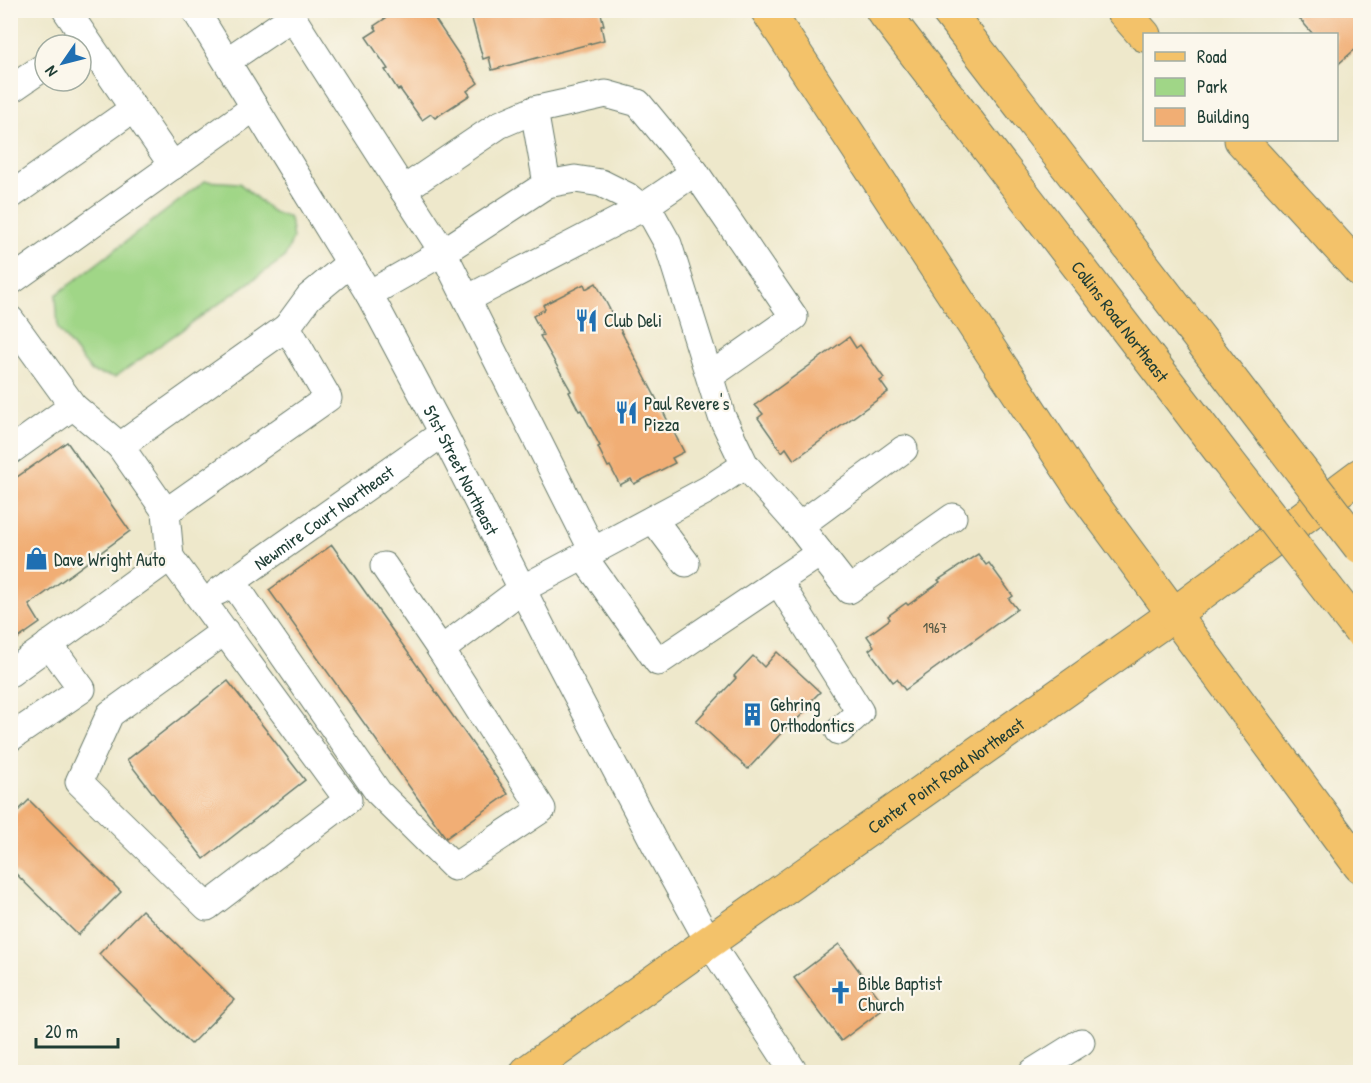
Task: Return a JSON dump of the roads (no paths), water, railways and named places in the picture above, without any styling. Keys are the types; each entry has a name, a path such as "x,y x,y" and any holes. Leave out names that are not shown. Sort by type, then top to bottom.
{"main road":[{"path":"767,10 1082,490 1360,866"},
{"name":"Collins Road Northeast","path":"882,10 1360,631"},
{"path":"947,10 1360,547"},
{"path":"1122,10 1143,34"},
{"path":"1242,141 1360,270"},
{"name":"Center Point Road Northeast","path":"528,1072 1174,614 1360,476"}],"street":[{"path":"66,10 76,33"},
{"name":"51st Street Northeast","path":"195,10 369,294 656,846 709,942 794,1072"},
{"path":"226,61 294,13 443,252 588,554 658,662 820,553"},
{"path":"93,58 134,109 173,166"},
{"path":"10,90 33,74"},
{"path":"403,190 499,125 534,110 606,94 638,103 694,172 794,317 710,376"},
{"path":"10,282 255,107"},
{"path":"10,196 134,109"},
{"path":"534,110 547,184"},
{"path":"467,299 642,208 694,172"},
{"path":"369,294 443,252 547,184 575,179 601,183 627,196 653,217 668,244 722,417 745,465 799,526 849,590 953,517"},
{"path":"120,446 287,327 309,297 350,263"},
{"path":"10,318 73,406 120,446 166,513 170,557 204,602 348,800 207,907 79,782 110,714 225,631"},
{"path":"166,513 328,398 287,327"},
{"path":"10,451 73,406"},
{"name":"Newmire Court Northeast","path":"204,602 443,433"},
{"path":"799,526 904,449"},
{"path":"441,650 522,589 707,490 745,465"},
{"path":"653,519 686,563"},
{"path":"10,672 170,557"},
{"path":"232,581 378,792 454,867 542,809 441,650 384,566"},
{"path":"778,581 860,712 839,732"},
{"path":"10,738 82,689 49,644"},
{"path":"1033,1072 1081,1042"}],"place":[{"name":"Club Deli","path":"586,320"},
{"name":"Paul Revere's Pizza","path":"626,413"},
{"name":"Dave Wright Auto","path":"36,559"},
{"name":"Gehring Orthodontics","path":"752,714"},
{"name":"Bible Baptist Church","path":"840,993"}]}
